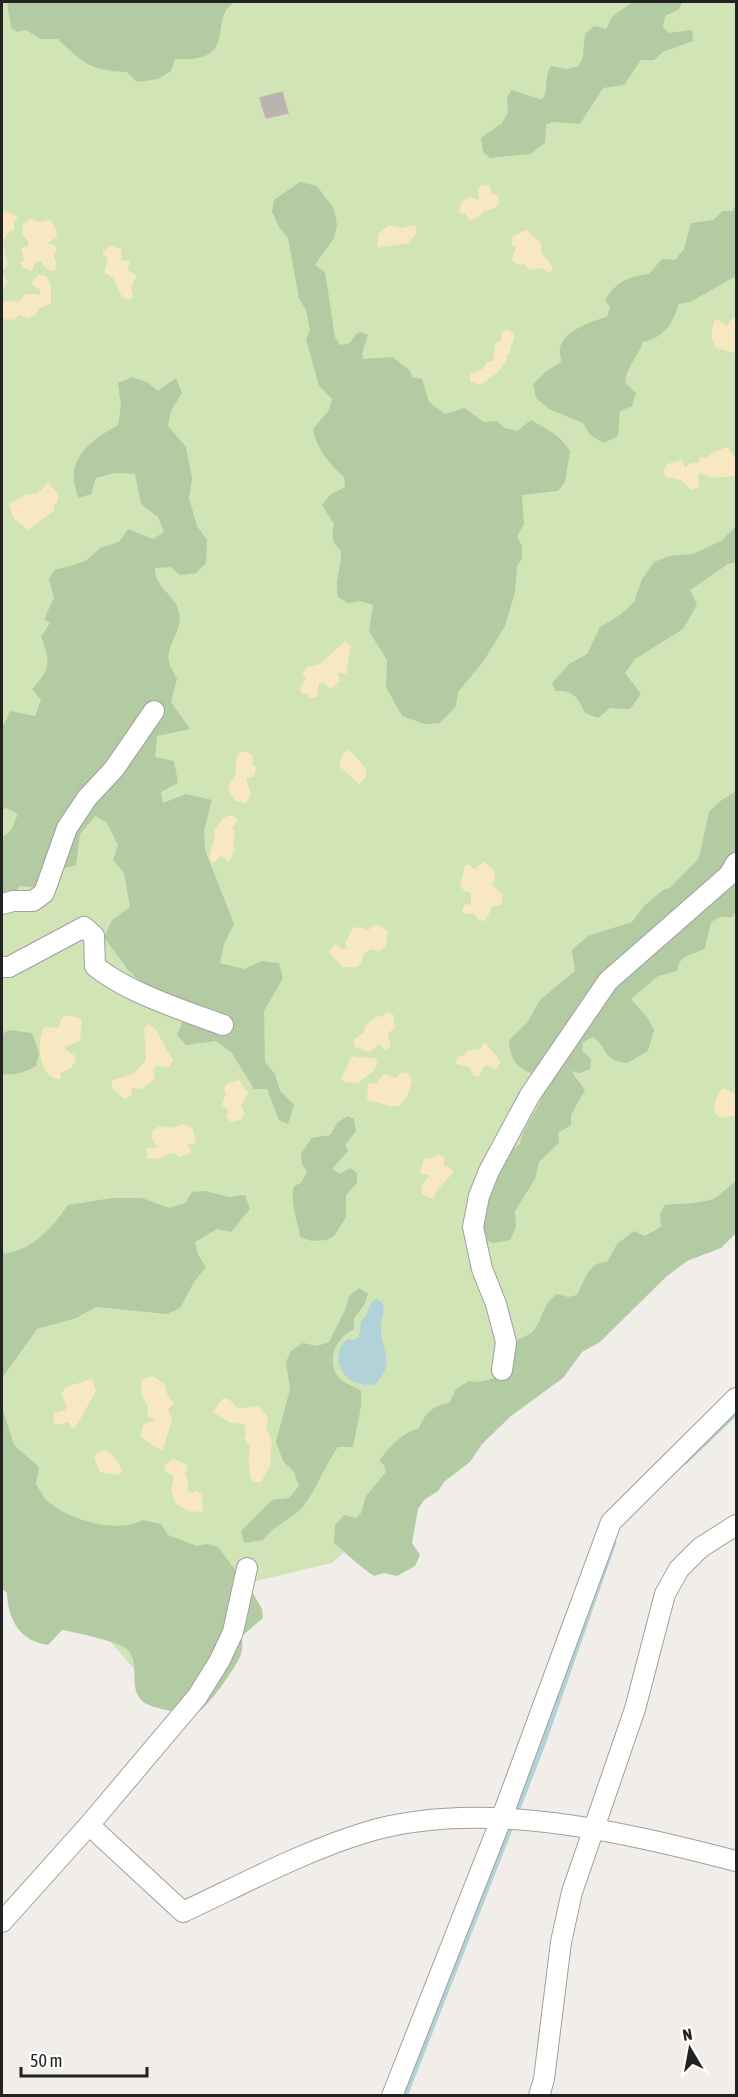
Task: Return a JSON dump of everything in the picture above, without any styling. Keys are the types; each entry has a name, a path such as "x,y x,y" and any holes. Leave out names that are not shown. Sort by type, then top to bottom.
{"street":[{"path":"2,904 13,901 33,901 44,893 67,828 87,798 114,769 154,711"},
{"path":"502,1370 506,1342 496,1304 482,1269 473,1227 479,1196 489,1171 530,1095 608,981 729,875 736,863"},
{"path":"2,967 9,967 84,927 94,936 95,966 105,974 129,988 223,1026"},
{"path":"392,2096 502,1817 611,1522 736,1398"},
{"path":"539,2096 544,2079 561,1942 572,1892 635,1709 665,1594 679,1569 700,1548 736,1525"},
{"path":"2,1922 89,1825 197,1697 233,1632 247,1568"},
{"path":"89,1825 183,1912 316,1851 368,1831 421,1821 502,1817 642,1837 736,1861"}],"green space":[{"path":"2,2 736,2 736,1217 436,1469 332,1563 243,1584 162,1702 2,1515"},
{"path":"7,2 234,2 226,10 216,47 208,54 195,58 175,59 171,71 158,79 137,82 127,72 105,70 88,64 58,39 41,39 26,30 18,32 11,28"},
{"path":"632,2 683,2 679,9 665,16 663,27 669,33 692,30 693,41 663,52 654,60 641,60 624,85 603,88 580,124 552,122 546,125 545,143 530,154 490,158 483,152 481,138 502,123 508,112 507,97 512,90 542,100 546,92 547,74 551,66 567,69 579,66 583,57 585,34 594,26 606,29 612,17"},
{"path":"300,182 317,186 334,209 337,225 334,238 315,265 325,272 335,337 340,345 350,343 356,334 361,332 368,335 362,353 363,359 393,357 410,371 412,377 422,379 429,402 445,414 464,408 484,422 497,421 505,428 517,431 531,420 557,436 570,451 565,482 558,491 522,495 524,524 517,537 522,546 522,559 517,566 515,592 505,626 483,662 458,692 456,706 440,723 425,724 402,716 386,687 387,660 369,631 373,605 360,601 348,603 338,597 341,551 333,539 334,524 322,505 330,495 345,487 344,477 325,456 317,443 313,429 329,410 332,399 319,386 306,339 310,330 306,310 299,298 288,238 279,227 272,212 274,200"},
{"path":"736,204 736,276 690,302 679,304 667,329 657,337 643,342 626,377 625,383 636,393 632,406 620,411 618,436 604,443 590,435 583,423 549,409 536,398 533,384 545,372 561,362 560,348 566,337 586,324 607,317 610,307 605,301 613,289 629,279 649,274 662,259 675,260 684,249 691,223 713,220 722,211 732,211"},
{"path":"132,377 147,382 158,391 176,378 182,393 171,411 168,426 186,447 192,478 189,498 197,526 207,540 206,563 196,573 180,575 170,567 155,568 158,581 179,612 179,626 168,655 177,679 171,702 190,729 157,736 155,757 174,761 178,783 161,792 163,803 186,794 212,800 204,830 205,850 234,924 224,944 220,963 244,969 262,961 279,963 283,978 264,1011 265,1062 275,1074 280,1091 294,1105 288,1124 279,1120 267,1089 254,1089 232,1053 216,1041 186,1045 177,1035 183,1020 128,970 104,937 112,920 130,907 124,873 113,860 118,845 107,823 95,816 80,834 76,865 52,872 39,888 20,886 2,908 2,838 11,830 18,814 6,808 2,810 2,725 10,711 35,716 41,700 32,689 43,676 48,659 41,637 50,623 44,619 54,598 49,580 54,570 87,560 100,548 119,542 128,529 153,539 164,532 158,517 141,504 135,474 115,473 96,478 91,494 79,498 75,485 76,463 81,454 97,438 118,425 121,406 118,383"},
{"path":"736,526 736,562 728,564 690,590 697,605 683,629 635,659 625,673 641,694 630,709 610,708 598,718 585,713 575,696 567,692 556,691 552,683 569,664 587,654 600,627 620,615 634,602 642,579 654,562 669,556 693,554 721,541"},
{"path":"736,791 736,911 732,917 720,917 711,922 705,948 683,958 677,971 658,976 631,999 647,1017 654,1030 648,1051 627,1063 609,1056 593,1037 583,1042 582,1050 591,1059 590,1069 580,1073 571,1071 585,1090 571,1115 571,1125 558,1133 559,1143 539,1162 535,1179 515,1211 516,1227 510,1240 493,1243 481,1238 488,1199 497,1173 510,1152 520,1144 543,1094 544,1086 534,1081 531,1073 514,1061 509,1040 527,1023 540,1000 575,971 572,950 588,936 632,922 644,906 663,890 670,888 699,858 709,812"},
{"path":"9,1030 32,1033 39,1053 36,1066 20,1073 2,1074 2,1034"},
{"path":"348,1116 354,1119 356,1131 345,1145 348,1151 332,1169 340,1174 350,1168 357,1173 357,1183 346,1195 346,1217 334,1236 327,1240 312,1241 300,1237 294,1211 293,1192 294,1186 301,1183 307,1172 302,1164 301,1154 312,1138 330,1135 338,1122"},
{"path":"736,1181 736,1233 721,1248 687,1261 666,1277 600,1342 582,1352 563,1378 511,1416 482,1444 470,1462 445,1481 438,1491 424,1500 418,1509 412,1543 420,1555 415,1566 397,1576 384,1573 374,1576 334,1543 335,1525 344,1515 356,1518 361,1513 366,1496 386,1472 384,1465 379,1461 387,1450 401,1437 419,1428 430,1411 449,1403 456,1389 469,1381 492,1379 508,1369 513,1363 517,1341 533,1331 552,1298 557,1294 568,1297 577,1295 591,1268 607,1262 617,1244 634,1231 645,1236 661,1227 660,1214 665,1205 713,1199"},
{"path":"205,1191 230,1197 245,1195 250,1209 231,1232 217,1229 195,1242 198,1255 206,1267 194,1282 180,1308 167,1314 96,1307 76,1318 37,1329 2,1378 2,1251 5,1254 16,1251 34,1242 49,1229 68,1205 112,1198 142,1198 169,1208 185,1203 192,1192"},
{"path":"359,1288 368,1294 364,1305 354,1318 354,1329 341,1339 333,1361 334,1368 344,1382 361,1391 360,1411 353,1447 338,1447 310,1497 295,1514 273,1529 263,1540 244,1543 241,1531 272,1500 289,1498 299,1486 294,1472 283,1461 276,1442 290,1389 286,1362 291,1351 303,1343 317,1346 329,1342 346,1308 349,1296"},
{"path":"2,1407 14,1445 39,1467 36,1484 50,1503 82,1520 120,1526 142,1520 161,1524 168,1535 197,1546 207,1544 218,1547 254,1595 262,1609 263,1618 242,1636 239,1660 221,1687 200,1711 195,1714 162,1709 149,1705 139,1698 136,1692 131,1655 123,1646 62,1630 48,1645 30,1639 17,1628 10,1612 7,1593 2,1589"}],"sand":[{"path":"484,185 490,186 491,193 498,196 499,204 493,209 484,211 477,218 469,220 466,214 459,212 461,202 470,197 479,200 478,188"},
{"path":"5,211 18,217 14,222 14,230 9,232 3,241 8,266 3,270 3,275 8,281 2,291 2,212"},
{"path":"30,219 40,222 50,220 56,229 57,237 47,244 54,245 57,250 54,255 57,267 53,271 46,269 41,261 35,262 32,271 22,267 20,263 24,260 21,248 28,246 28,241 22,235 23,224"},
{"path":"389,225 401,228 415,225 417,233 408,243 377,248 378,234"},
{"path":"526,230 541,243 541,252 553,267 550,273 540,268 529,270 524,264 518,265 512,260 516,248 511,245 513,236"},
{"path":"110,246 121,249 122,261 130,260 128,270 137,275 131,288 133,297 128,300 121,295 113,278 104,272 108,258 103,255 103,251"},
{"path":"38,275 46,276 51,286 51,304 39,308 36,314 29,319 20,315 13,320 2,319 2,305 5,301 19,302 25,294 40,294 40,290 31,283"},
{"path":"733,318 736,319 736,353 716,348 711,336 714,321 719,320 727,326"},
{"path":"506,329 514,333 514,341 507,360 497,373 481,385 470,382 470,374 482,369 487,362 493,361 495,343 501,340 501,334"},
{"path":"728,447 736,459 736,476 711,478 701,473 698,475 699,487 692,490 681,480 666,477 663,472 667,464 682,460 685,468 691,463 698,463 700,457 706,458 715,451"},
{"path":"48,483 58,494 58,501 54,505 55,510 29,530 14,519 9,504 27,494 37,494"},
{"path":"345,641 351,646 346,674 337,672 340,681 330,689 324,683 319,683 317,697 310,698 308,694 301,693 300,688 306,679 302,675 307,667 320,664"},
{"path":"349,749 366,769 366,777 359,784 339,766 343,754"},
{"path":"245,751 253,755 252,764 256,768 254,777 246,778 251,794 246,803 236,801 228,790 234,777 236,759 240,753"},
{"path":"231,815 238,820 232,828 235,832 233,844 235,849 229,862 221,856 213,863 209,858 215,837 214,830 223,818"},
{"path":"484,862 494,870 495,878 492,885 503,895 501,905 492,907 486,920 480,921 474,914 465,914 462,911 464,905 471,904 471,893 464,891 460,885 465,866 469,864 474,869"},
{"path":"376,924 388,931 386,945 379,952 372,949 363,954 362,962 357,967 342,967 329,952 335,944 342,949 348,948 345,943 353,928 360,927 368,930"},
{"path":"386,1012 393,1014 395,1028 388,1033 391,1047 385,1050 379,1044 369,1052 355,1047 354,1040 364,1032 365,1026 377,1016 382,1017"},
{"path":"65,1015 82,1019 80,1041 65,1046 65,1049 75,1056 76,1060 71,1068 61,1072 60,1079 53,1078 44,1068 40,1041 45,1027 59,1028 60,1021"},
{"path":"149,1024 156,1030 173,1061 169,1067 156,1066 153,1071 155,1079 141,1089 131,1088 132,1095 124,1099 113,1089 111,1081 133,1074 146,1060 144,1028"},
{"path":"485,1042 501,1062 496,1069 485,1065 479,1076 474,1076 469,1067 456,1064 457,1057 464,1055 468,1050 480,1049"},
{"path":"352,1056 378,1060 374,1071 358,1083 344,1082 341,1078"},
{"path":"402,1072 408,1074 412,1080 407,1097 400,1106 367,1100 368,1084 376,1083 384,1074 396,1078"},
{"path":"239,1080 248,1093 241,1106 245,1113 241,1120 231,1122 226,1117 228,1110 222,1105 226,1094 224,1089 226,1084"},
{"path":"723,1088 736,1094 736,1115 722,1118 715,1114 714,1108 717,1096"},
{"path":"184,1124 193,1130 196,1143 187,1145 191,1150 189,1154 180,1157 174,1153 155,1159 147,1158 147,1148 158,1147 151,1138 152,1132 159,1126 171,1128"},
{"path":"438,1154 444,1158 444,1165 453,1173 437,1190 433,1199 421,1194 422,1185 430,1175 420,1174 424,1158 431,1159"},
{"path":"152,1376 164,1383 167,1394 174,1403 168,1410 172,1419 163,1450 140,1436 144,1424 155,1420 147,1415 148,1405 141,1390 142,1379"},
{"path":"92,1379 96,1391 75,1428 71,1428 69,1422 54,1425 53,1413 65,1410 67,1406 61,1394 66,1387"},
{"path":"228,1398 238,1409 258,1406 268,1417 266,1429 272,1442 271,1464 261,1482 253,1482 250,1474 250,1447 244,1438 246,1434 244,1424 231,1423 213,1412 222,1399"},
{"path":"106,1450 119,1465 122,1472 118,1475 100,1472 94,1458 98,1452"},
{"path":"173,1459 188,1465 185,1475 189,1483 187,1488 190,1493 197,1491 202,1495 203,1511 190,1512 176,1504 171,1491 174,1476 166,1472 164,1466"}],"water":[{"path":"376,1299 383,1305 381,1334 387,1361 386,1368 376,1384 365,1385 348,1378 342,1372 338,1356 347,1339 354,1340 359,1337 361,1321"}],"building":[{"path":"282,92 288,113 266,118 260,98"}],"waterway":[{"path":"685,1462 736,1413"},
{"path":"517,1811 614,1542"},
{"path":"405,2096 511,1827"}]}
